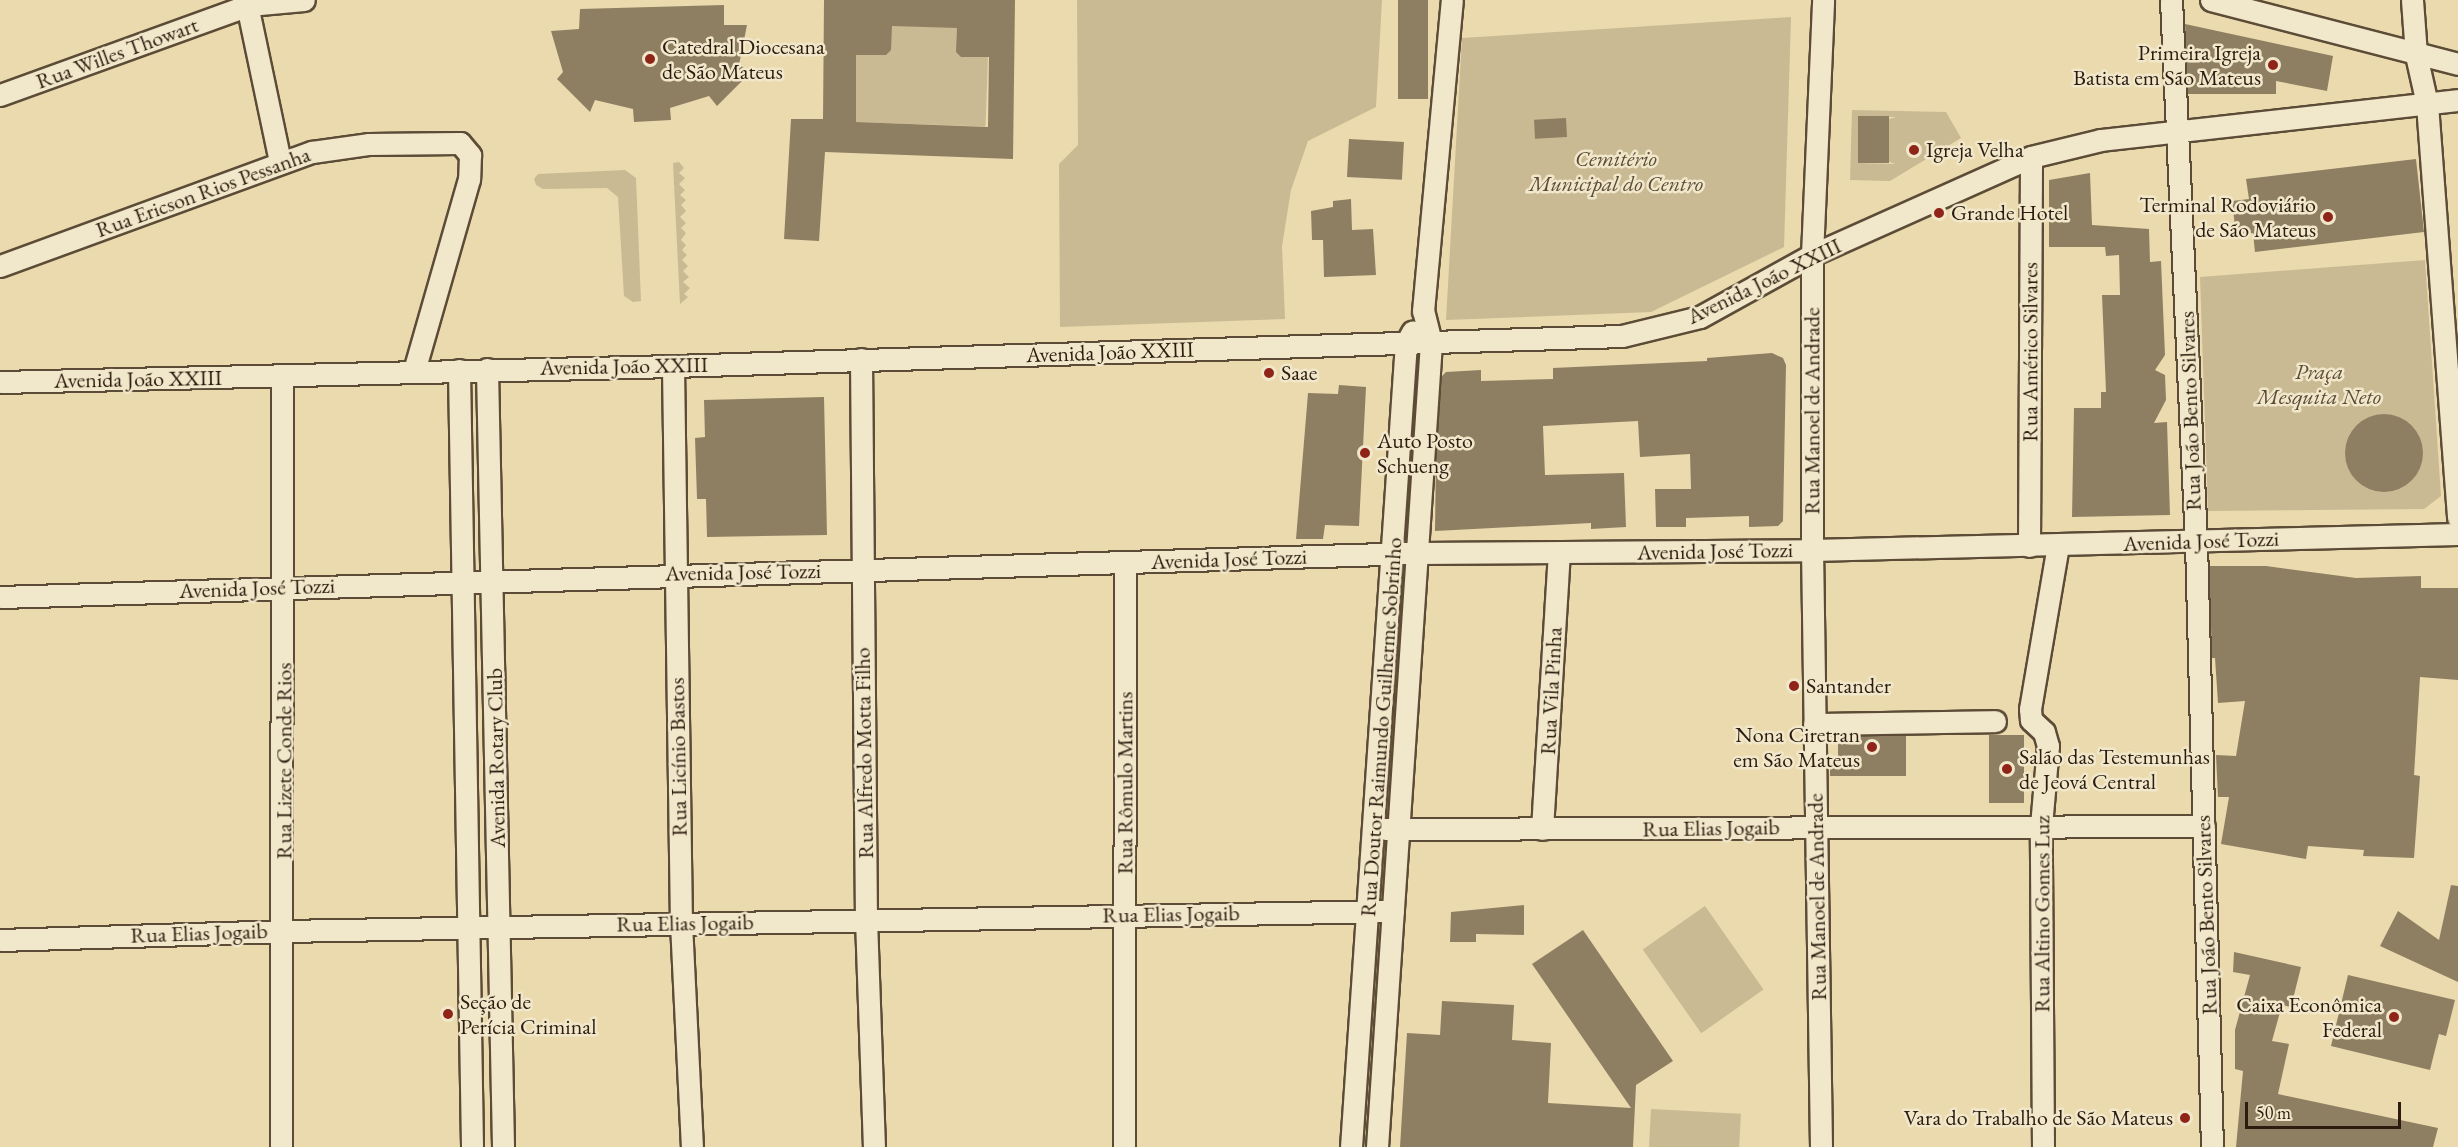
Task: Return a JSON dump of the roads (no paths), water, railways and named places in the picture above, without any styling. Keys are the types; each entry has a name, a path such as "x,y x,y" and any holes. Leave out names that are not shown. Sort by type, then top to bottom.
{"street":[{"name":"Rua Willes Thowart","path":"0,94 248,3 304,0"},
{"name":"Rua Doutor Raimundo Guilherme Sobrinho","path":"1377,1147 1419,553 1431,342 1424,311 1452,0"},
{"name":"Rua Manoel de Andrade","path":"1821,1147 1812,550 1812,255 1823,0"},
{"name":"Rua João Bento Silvares","path":"2170,0 2196,542 2212,1147"},
{"path":"2211,0 2416,55 2458,64"},
{"path":"2412,0 2416,55 2427,104 2458,518"},
{"path":"248,3 280,161"},
{"name":"Avenida João XXIII","path":"0,382 414,370 673,366 1622,336 1666,327 1700,316 1812,255 2031,157 2101,140 2458,100"},
{"name":"Rua Ericson Rios Pessanha","path":"0,266 280,161 312,152 369,144 447,140 460,143 470,155 469,179 414,370"},
{"name":"Rua Américo Silvares","path":"2029,546 2031,157"},
{"name":"Rua Doutor Raimundo Guilherme Sobrinho","path":"1352,1147 1370,910 1406,343 1424,311"},
{"name":"Rua Alfredo Motta Filho","path":"861,360 866,919 874,1147"},
{"name":"Rua Licínio Bastos","path":"673,366 681,923 692,1147"},
{"name":"Avenida Rotary Club","path":"487,369 504,1147"},
{"name":"Avenida Rotary Club","path":"459,370 472,1147"},
{"name":"Rua Lizete Conde Rios","path":"281,1147 285,587 282,375"},
{"path":"1399,450 1424,451"},
{"name":"Avenida José Tozzi","path":"0,597 675,573 862,570 1419,553 1812,550 2458,534"},
{"name":"Rua Altino Gomes Luz","path":"2043,1147 2041,826 2047,738 2031,720 2030,709 2058,545"},
{"name":"Rua Vila Pinha","path":"1542,830 1559,553"},
{"name":"Rua Rômulo Martins","path":"1124,1147 1125,562"},
{"path":"1814,724 1995,721"},
{"path":"466,777 496,775"},
{"name":"Rua Elias Jogaib","path":"1374,829 2204,826"},
{"name":"Rua Elias Jogaib","path":"0,940 500,926 1393,911"}],"place":[{"name":"Catedral Diocesana de São Mateus","path":"650,59"},
{"name":"Primeira Igreja Batista em São Mateus","path":"2273,65"},
{"name":"Igreja Velha","path":"1914,150"},
{"name":"Grande Hotel","path":"1939,213"},
{"name":"Terminal Rodoviário de São Mateus","path":"2328,217"},
{"name":"Saae","path":"1269,373"},
{"name":"Auto Posto Schueng","path":"1365,453"},
{"name":"Santander","path":"1794,686"},
{"name":"Nona Ciretran em São Mateus","path":"1872,747"},
{"name":"Salão das Testemunhas de Jeová Central","path":"2007,769"},
{"name":"Seção de Perícia Criminal","path":"448,1014"},
{"name":"Caixa Econômica Federal","path":"2394,1017"},
{"name":"Vara do Trabalho de São Mateus","path":"2185,1118"}],"park label":[{"name":"Cemitério Municipal do Centro","path":"1616,170"},
{"name":"Praça Mesquita Neto","path":"2319,384"}]}
